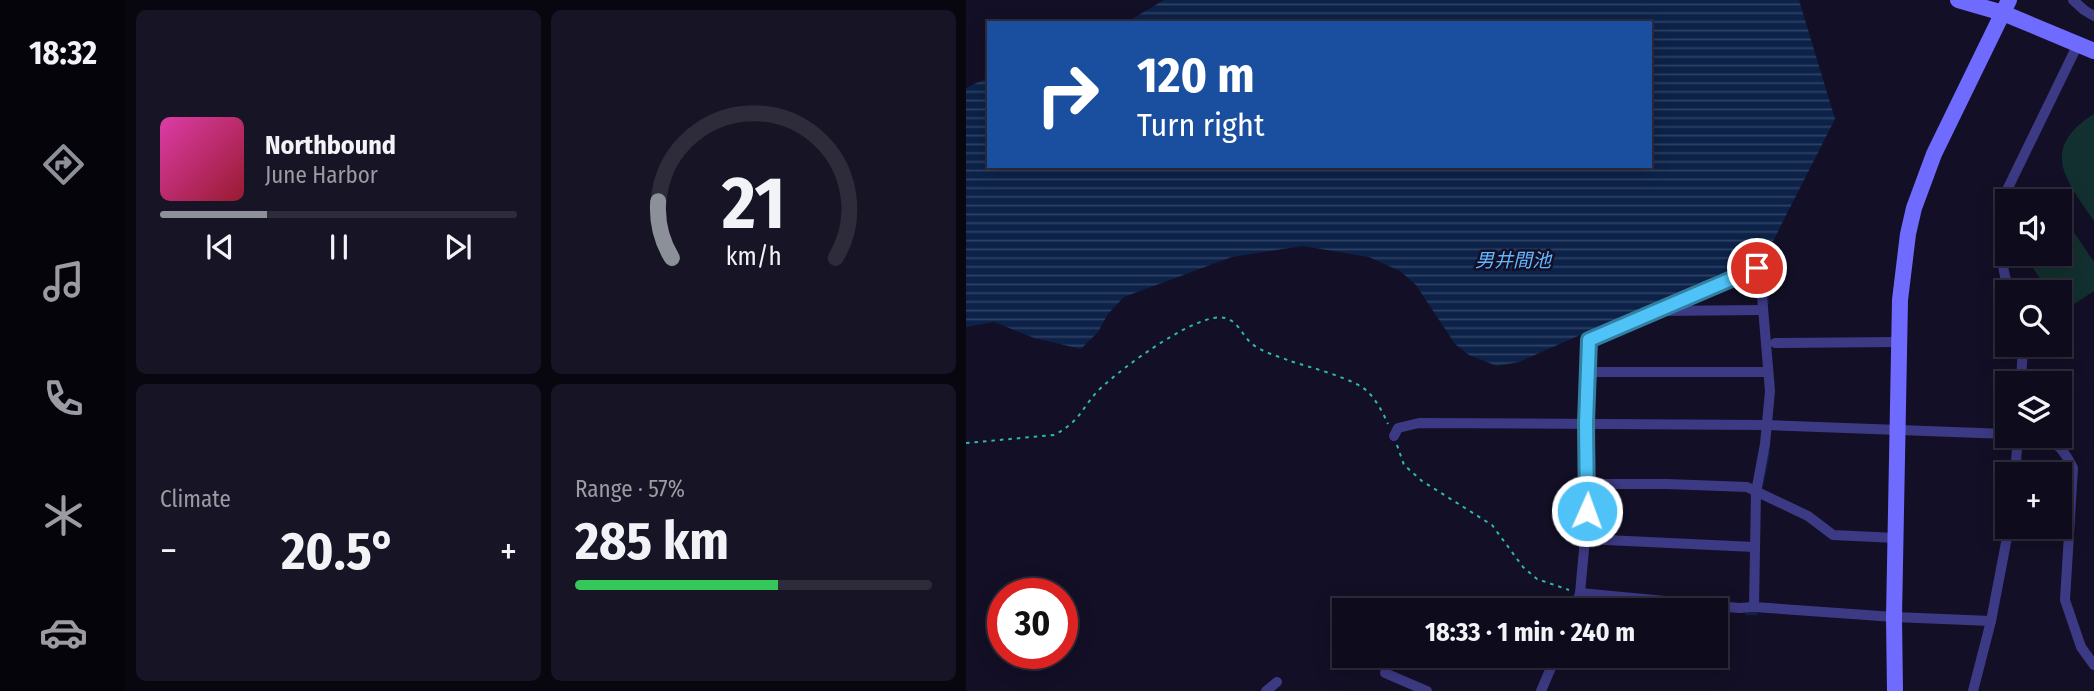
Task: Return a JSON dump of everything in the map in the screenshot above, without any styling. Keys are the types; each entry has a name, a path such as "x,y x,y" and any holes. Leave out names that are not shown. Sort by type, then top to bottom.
{"street":[{"path":"1958,0 2006,6 2094,51"},
{"path":"2073,0 2094,16"},
{"path":"1895,691 1894,617 1902,273 1914,208 1934,154 2006,6"},
{"path":"2006,280 2000,251 2001,209 2006,192 2078,44"},
{"path":"1578,598 1588,484 1586,423 1589,340 1757,268 1760,272 1770,391 1756,492 1754,607"},
{"path":"1653,311 1763,310"},
{"path":"1775,342 1899,342"},
{"path":"1588,372 1767,372"},
{"path":"1394,436 1398,428 1419,423 1767,425 1995,434"},
{"path":"2062,448 2073,468 2065,600 2081,647 2094,665"},
{"path":"1588,484 1746,487 1808,516 1833,535 1896,538"},
{"path":"1585,539 1754,547"},
{"path":"1973,691 1991,621 2007,539"},
{"path":"1580,593 1739,608 1991,621"},
{"path":"1541,691 1551,668"},
{"path":"1385,673 1427,691"},
{"path":"1266,691 1277,682"}],"path":[{"path":"966,443 1054,435 1080,417 1099,389 1124,368 1197,323 1224,317 1233,321 1252,344 1361,386 1380,408 1404,465 1422,481 1492,525 1522,567 1537,579 1580,593"}],"green space":[{"path":"2094,114 2094,221 2067,179 2062,153 2067,140 2077,127"},
{"path":"2072,229 2094,262 2094,291 2072,305 2072,280 2041,280 2031,266 2072,266"}],"water":[{"name":"男井間池","path":"1164,0 1799,0 1835,119 1767,253 1519,362 1497,366 1469,355 1455,344 1416,285 1400,271 1369,257 1303,246 1232,257 1124,297 1108,314 1098,332 1081,349 1034,338 994,322 966,327 966,88 987,78 987,168 1652,168 1652,21 1128,21"}],"waterway":[{"path":"1763,254 1768,303"},
{"path":"1762,486 1769,452"},
{"path":"1746,614 1756,614"}],"route":[{"path":"1587,511 1589,340 1757,268"}]}
